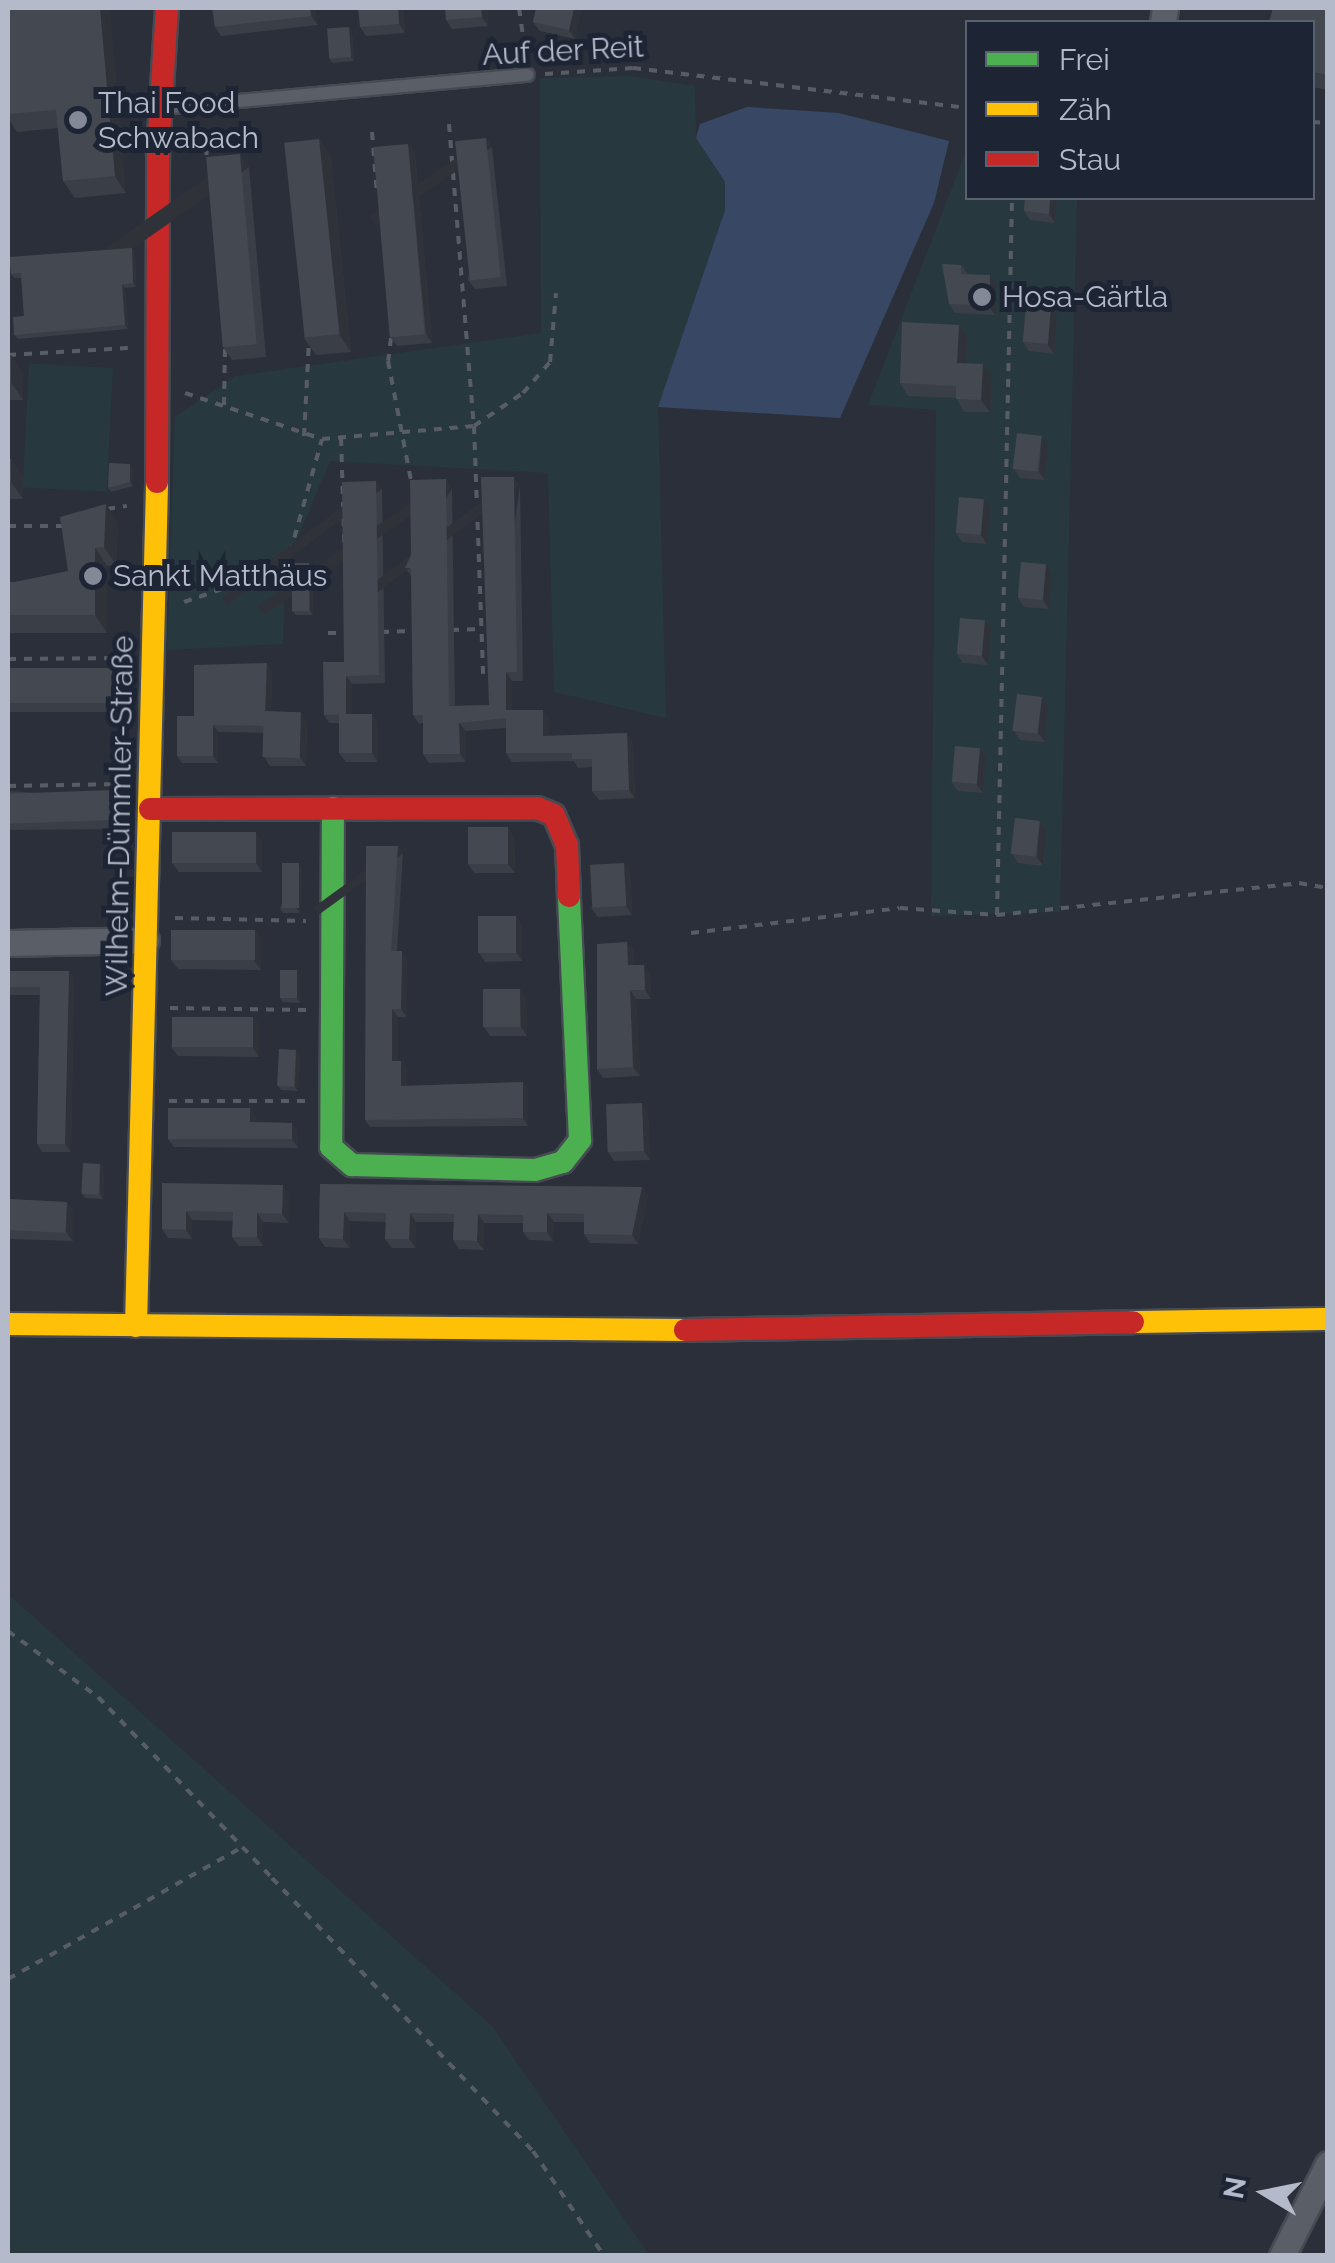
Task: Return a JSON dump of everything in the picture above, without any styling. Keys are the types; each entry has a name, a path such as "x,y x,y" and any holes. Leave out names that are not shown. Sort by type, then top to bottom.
{"street":[{"name":"Wilhelm-Dümmler-Straße","path":"136,1326 156,612 155,346 160,108 167,8"},
{"path":"150,809 333,808 537,808 554,815 567,845 580,1140 563,1162 535,1170 352,1165 331,1147 333,808"},
{"path":"8,942 146,929"},
{"path":"8,1324 683,1330 1328,1319"},
{"path":"1282,2256 1322,2192 1328,2164"}],"lane":[{"name":"Auf der Reit","path":"160,108 528,75"}],"path":[{"path":"519,8 528,75"},
{"name":"Auf der Reit","path":"528,75 633,68 965,108"},
{"path":"450,124 474,426 483,674"},
{"path":"372,132 379,207"},
{"path":"206,146 208,166"},
{"path":"998,915 1012,200"},
{"path":"155,390 202,394 304,436 322,439 474,426 523,393 550,362 556,294"},
{"path":"389,320 388,361 404,430 411,496"},
{"path":"304,436 308,330"},
{"path":"224,405 225,341"},
{"path":"8,356 155,346"},
{"path":"340,438 342,633"},
{"path":"156,612 278,570 290,553 322,439"},
{"path":"94,514 157,504"},
{"path":"8,526 58,529 76,522"},
{"path":"413,612 413,649"},
{"path":"447,630 482,629"},
{"path":"378,632 430,630"},
{"path":"328,633 360,632"},
{"path":"8,659 153,658"},
{"path":"8,786 150,784"},
{"path":"691,933 900,908 998,915 1299,883 1328,888"},
{"path":"146,929 335,921"},
{"path":"146,1008 334,1011"},
{"path":"144,1101 334,1101"},
{"path":"8,1631 98,1696 533,2152 604,2256"},
{"path":"8,1979 239,1848"}],"shaded area":[{"path":"630,76 695,86 696,138 725,183 725,210 658,407 666,718 554,692 548,473 330,461 285,568 283,644 167,650 175,417 236,376 541,333 540,78"},
{"path":"965,154 965,200 1077,200 1060,912 931,916 936,410 868,405"},
{"path":"29,364 113,368 107,492 23,487"},
{"path":"8,1594 492,2026 649,2255 8,2255"}],"water":[{"path":"747,107 839,113 949,141 934,203 840,418 658,407 725,210 725,182 696,138 700,124"}],"building":[{"path":"8,8 100,8 115,176 63,181 56,110 8,114"},
{"path":"212,8 310,8 311,16 215,27"},
{"path":"358,8 398,8 399,24 360,27"},
{"path":"445,8 481,8 482,17 446,20"},
{"path":"536,8 574,8 569,30 533,22"},
{"path":"1273,8 1328,9 1328,75 1315,73 1315,20 1270,20"},
{"path":"349,27 351,57 329,58 327,29"},
{"path":"486,138 501,277 470,280 455,141"},
{"path":"319,139 339,334 305,338 284,143"},
{"path":"408,144 425,334 390,337 373,147"},
{"path":"240,154 257,344 223,347 206,157"},
{"path":"1025,200 1050,200 1049,214 1024,211"},
{"path":"132,248 133,283 122,284 125,325 14,335 13,317 24,316 21,273 11,274 9,257"},
{"path":"942,264 961,265 961,274 990,275 989,306 949,304"},
{"path":"1026,306 1051,308 1048,344 1023,342"},
{"path":"902,322 959,325 957,363 983,364 981,400 956,399 956,386 900,383"},
{"path":"8,355 11,355 8,382"},
{"path":"1017,433 1042,436 1037,472 1013,469"},
{"path":"8,459 11,459 8,482"},
{"path":"109,463 130,464 130,482 108,488"},
{"path":"481,477 514,477 517,672 506,672 506,710 543,710 543,736 627,733 629,790 592,791 592,759 572,759 572,753 506,753 506,718 459,723 460,754 423,754 423,715 413,715 411,568 405,568 411,555 410,480 446,479 449,706 489,705"},
{"path":"376,481 379,675 346,676 346,714 324,715 323,662 344,662 342,482"},
{"path":"959,497 984,499 981,535 956,533"},
{"path":"106,504 104,547 95,548 95,615 8,615 8,582 68,571 60,517"},
{"path":"1021,562 1046,564 1043,600 1018,598"},
{"path":"292,563 309,563 309,611 292,611"},
{"path":"960,618 985,620 982,656 957,654"},
{"path":"267,663 264,726 213,725 213,756 177,756 177,716 194,716 194,665"},
{"path":"8,668 112,668 112,703 8,703"},
{"path":"1017,694 1042,697 1037,734 1012,731"},
{"path":"264,711 301,712 299,758 262,757"},
{"path":"339,714 372,714 372,753 339,753"},
{"path":"955,746 980,748 977,784 952,782"},
{"path":"113,790 114,820 9,824 8,794"},
{"path":"1015,818 1040,821 1035,857 1011,854"},
{"path":"468,827 508,827 508,864 468,864"},
{"path":"172,832 256,832 256,863 172,863"},
{"path":"366,846 398,846 391,951 402,951 401,1009 392,1009 392,1061 401,1061 401,1086 523,1082 523,1118 365,1120"},
{"path":"282,863 299,863 299,908 282,908"},
{"path":"624,863 626,906 592,908 590,865"},
{"path":"478,916 516,916 516,953 478,953"},
{"path":"171,930 255,930 255,960 171,960"},
{"path":"627,942 628,965 644,965 645,990 630,990 633,1067 597,1069 597,944"},
{"path":"280,970 297,970 297,998 280,998"},
{"path":"8,971 69,971 65,1144 37,1144 40,987 8,987"},
{"path":"483,989 520,989 520,1027 483,1027"},
{"path":"172,1017 253,1017 253,1047 172,1047"},
{"path":"279,1049 296,1050 294,1087 277,1086"},
{"path":"642,1103 644,1151 608,1152 606,1104"},
{"path":"168,1108 250,1108 250,1122 292,1123 292,1139 168,1139"},
{"path":"83,1163 100,1164 98,1195 81,1194"},
{"path":"162,1183 283,1185 282,1214 257,1213 257,1237 232,1237 233,1212 186,1211 186,1230 162,1229"},
{"path":"320,1184 642,1187 632,1235 584,1234 584,1214 547,1213 547,1232 523,1232 523,1215 478,1214 477,1241 453,1240 454,1214 410,1213 409,1239 385,1239 386,1213 344,1212 343,1239 319,1238"},
{"path":"8,1199 67,1202 65,1233 8,1230"}],"traffic: fast":[{"path":"333,808 331,1147 352,1165 535,1170 563,1162 580,1140 569,896"}],"traffic: slow":[{"path":"136,1326 157,482"},
{"path":"1133,1322 1328,1319"},
{"path":"8,1324 685,1330"}],"traffic: jam":[{"path":"157,482 158,151 167,8"},
{"path":"150,809 537,808 554,815 567,845 569,896"},
{"path":"685,1330 1133,1322"}],"place":[{"name":"Thai Food Schwabach","path":"78,120"},
{"name":"Hosa-Gärtla","path":"982,297"},
{"name":"Sankt Matthäus","path":"93,576"}]}
